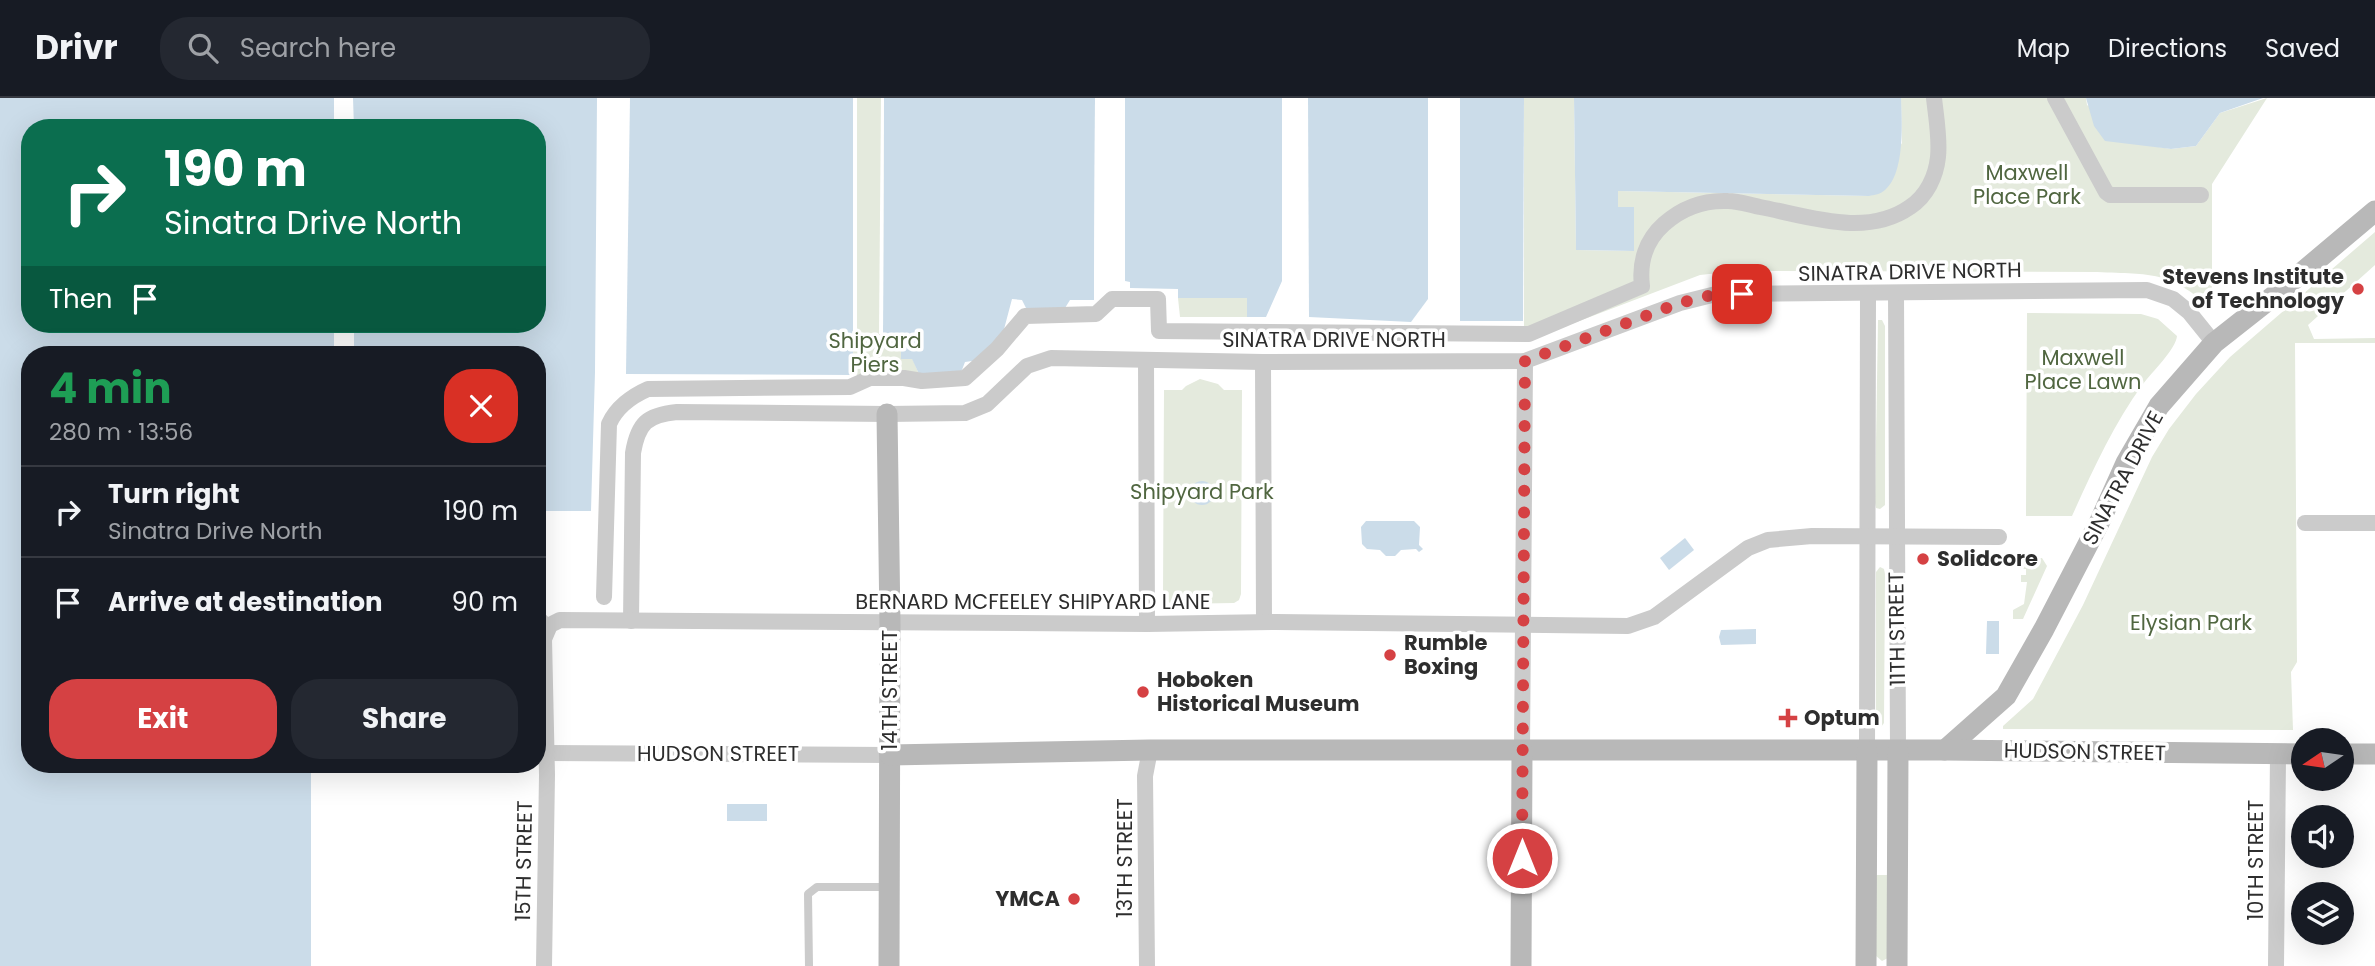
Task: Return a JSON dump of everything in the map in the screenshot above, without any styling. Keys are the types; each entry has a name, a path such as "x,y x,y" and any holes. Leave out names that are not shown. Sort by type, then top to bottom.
{"street":[{"path":"604,597 609,425 612,417 626,402 648,389 850,387 870,378 959,380 972,374 1025,316 1096,314 1112,299 1158,299 1159,331 1529,334 1644,292 1640,272 1642,257 1650,241 1661,226 1677,212 1699,203 1730,201 1844,223 1878,223 1902,213 1921,197 1935,170 1938,143 1934,98"},
{"path":"2055,98 2109,195 2201,195"},
{"name":"SINATRA DRIVE","path":"1945,750 2006,696 2100,521 2126,463 2159,406 2214,343 2375,211"},
{"name":"SINATRA DRIVE NORTH","path":"631,621 632,453 636,437 645,423 660,414 971,412 987,404 1027,366 1051,358 1263,362 1525,361 1716,294 2147,290 2173,299 2189,312 2214,343"},
{"name":"11TH STREET","path":"1896,293 1898,966"},
{"name":"11TH STREET","path":"1866,966 1868,294"},
{"path":"1146,360 1147,624"},
{"path":"1521,966 1525,361"},
{"path":"1263,362 1264,622"},
{"name":"14TH STREET","path":"887,414 890,624 889,966"},
{"path":"2305,523 2375,523"},
{"name":"BERNARD MCFEELEY SHIPYARD LANE","path":"548,628 565,620 890,624 1264,622 1628,626 1654,617 1748,548 1768,540 1812,536 1999,537"},
{"name":"15TH STREET","path":"546,634 548,628"},
{"name":"HUDSON STREET","path":"546,753 890,755 1150,750 1945,750 2291,754"},
{"name":"13TH STREET","path":"1147,966 1145,776 1150,750"},
{"path":"2354,754 2375,754"},
{"name":"10TH STREET","path":"2276,966 2278,755"},
{"name":"15TH STREET","path":"544,966 546,773"}],"lane":[{"path":"809,966 808,894 817,887 890,887"}],"green space":[{"name":"Shipyard Piers","path":"854,98 884,98 883,334 901,333 920,376 853,375"},
{"name":"Maxwell Place Park","path":"1524,98 1574,98 1576,250 1633,251 1634,208 1618,208 1618,191 1869,196 1902,143 1901,98 2086,98 2087,105 2146,145 2171,149 2196,146 2220,113 2267,98 2212,184 2212,309 2183,287 2159,277 2146,275 2097,272 1737,271 1700,275 1561,328 1524,339"},
{"name":"Elysian Park","path":"2375,232 2375,265 2308,325 2314,339 2375,338 2375,343 2295,343 2297,662 2291,672 2293,728 2003,729 2003,726 2033,699 2083,605 2152,457 2169,429 2230,357"},
{"path":"1178,298 1247,298 1247,317 1180,317"},
{"name":"Maxwell Place Lawn","path":"2027,313 2141,314 2158,319 2177,336 2168,354 2122,415 2072,516 2026,516"},
{"path":"1878,320 1882,320 1885,326 1885,505 1880,509 1876,508 1875,503"},
{"name":"Shipyard Park","path":"1200,379 1218,384 1224,390 1242,390 1241,594 1239,600 1234,603 1173,604 1163,595 1164,390 1182,390"},
{"path":"2027,558 2042,558 2047,566 2023,619 2013,619 2013,610 2024,604 2027,582 2021,582 2021,575 2026,575 2026,569 2015,569 2015,564 2026,564"},
{"path":"1880,567 1885,574 1884,723 1881,727 1876,723 1876,572"},
{"path":"1873,875 1887,875 1888,958 1882,961 1875,955"}],"water":[{"path":"0,98 334,98 334,119 21,119 21,333 334,333 334,346 21,346 21,773 311,773 311,966 0,966"},
{"path":"353,98 597,98 591,511 546,511 546,346 354,346 354,333 546,333 546,119 354,119"},
{"path":"630,98 853,98 853,375 626,374"},
{"path":"884,98 1095,98 1094,300 1070,300 1065,308 1026,308 1022,300 1012,299 1003,333 979,360 965,362 960,375 920,376 912,359 901,359 901,333 883,334"},
{"path":"1125,98 1282,98 1282,281 1266,317 1247,317 1247,298 1178,298 1178,289 1130,288 1130,282 1125,281"},
{"path":"1308,98 1428,98 1428,299 1411,322 1309,317"},
{"path":"1460,98 1524,98 1523,321 1460,321"},
{"path":"1574,98 1901,98 1902,134 1899,160 1896,172 1885,190 1869,196 1618,191 1618,207 1634,207 1634,251 1576,250"},
{"path":"2086,98 2263,98 2220,113 2196,146 2171,149 2105,141 2094,126"},
{"path":"1202,481 1211,484 1214,493 1211,502 1202,505 1193,502 1190,493 1193,484"},
{"path":"1366,521 1414,521 1420,527 1419,545 1423,549 1419,552 1416,549 1401,550 1395,556 1386,556 1380,550 1367,549 1362,544 1361,527"},
{"path":"1685,538 1694,550 1669,570 1660,558"},
{"path":"1987,621 1999,621 1999,654 1986,654"},
{"path":"1756,629 1756,644 1721,645 1721,630"},
{"path":"727,804 767,804 767,821 727,821"}],"pier":[{"path":"853,98 857,98 857,335 853,335"},
{"path":"881,98 884,98 883,334 879,334"},
{"path":"1095,98 1098,98 1097,294 1094,296"},
{"path":"1122,98 1125,98 1125,281 1122,283"}],"place":[{"name":"Stevens Institute of Technology","path":"2358,289"},
{"name":"Solidcore","path":"1923,559"},
{"name":"Rumble Boxing","path":"1390,655"},
{"name":"Hoboken Historical Museum","path":"1143,692"},
{"name":"Optum","path":"1788,718"},
{"name":"YMCA","path":"1074,899"}],"route":[{"path":"1522,858 1525,361 1680,303 1716,294 1742,294"}]}
